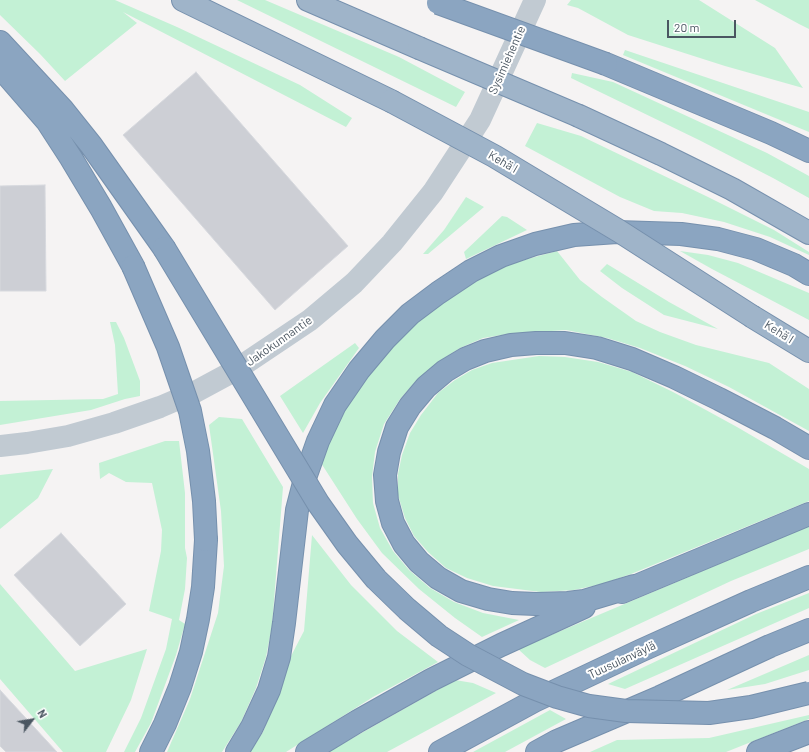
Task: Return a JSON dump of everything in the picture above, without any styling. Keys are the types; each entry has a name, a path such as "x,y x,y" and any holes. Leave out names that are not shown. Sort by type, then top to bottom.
{"highway":[{"name":"Kehä I","path":"183,0 391,101 494,156 613,227 809,351"},
{"path":"308,0 579,116 661,154 732,189 809,233"},
{"path":"434,1 606,64 809,151"},
{"path":"0,42 63,110 91,145 164,248 259,408 318,503 347,544 376,579 407,609 439,636 468,655 524,684 557,698 589,706 626,711 709,712 751,707 809,693"},
{"path":"0,67 47,121 86,183 133,266 168,347 190,411 198,451 204,501 206,540 203,587 191,652 174,702 151,752"},
{"path":"237,752 252,727 269,690 278,657 284,623 297,510 306,475 318,441 335,405 359,370 385,339 410,314 438,292 471,271 500,256 535,244 574,235 617,232 681,234 718,239 756,249 794,265 809,274"},
{"path":"634,586 568,603 512,603 488,599 461,591 438,578 419,562 404,544 393,523 387,501 385,475 389,452 398,427 410,406 426,387 445,371 465,359 485,350 511,345 536,343 565,344 597,348 632,359 719,398 809,448"},
{"path":"307,752 411,691 501,645 634,586 809,514"},
{"name":"Tuusulanväylä","path":"440,752 534,701 633,654 751,600 809,577"},
{"path":"537,752 557,741 660,697 770,646 809,630"},
{"path":"758,752 809,732"}],"street":[{"name":"Sysimiehentie","path":"480,120 535,0"},
{"name":"Jakokunnantie","path":"0,446 68,436 160,408 195,392 234,371 297,329 354,283 392,243 433,192 480,120"}],"green space":[{"path":"0,0 115,0 177,27 300,85 352,118 346,127 123,12 137,23 65,81 0,15"},
{"path":"237,0 265,0 399,57 465,92 456,107"},
{"path":"571,0 699,0 775,48 803,88 725,66 628,35 578,8 567,5"},
{"path":"755,0 809,0 809,29 799,24"},
{"path":"625,50 809,112 809,132 623,55"},
{"path":"572,73 613,82 767,153 809,176 809,198 699,140 571,78"},
{"path":"537,123 581,136 708,197 774,230 809,252 809,255 770,237 724,222 682,213 654,211 620,197 525,146"},
{"path":"466,197 484,207 428,254 423,254 444,230"},
{"path":"502,216 507,217 527,230 466,259 464,252"},
{"path":"557,251 580,280 636,321 660,332 696,345 769,363 809,389 809,431 729,387 685,366 640,348 607,338 566,330 508,334 483,338 460,348 438,362 416,381 400,399 384,424 375,452 372,477 373,503 380,528 393,551 409,570 430,588 454,602 483,613 519,620 482,637 455,618 419,589 382,553 357,519 321,463 329,442 345,409 368,374 415,322 480,277 513,263"},
{"path":"680,251 708,255 738,263 809,293 809,320 712,269"},
{"path":"607,264 669,302 718,329 664,315 622,288 600,271"},
{"path":"110,322 116,322 124,338 140,381 140,396 125,399 91,410 0,425 0,401 103,399 118,394 115,345"},
{"path":"355,343 359,348 320,403 303,433 280,396"},
{"path":"539,356 565,357 598,362 632,372 673,392 809,469 809,501 631,574 602,584 574,590 541,592 493,586 467,578 446,568 428,552 414,536 405,518 398,495 398,474 402,455 410,433 421,415 438,393 455,380 472,370 492,363"},
{"path":"219,417 242,419 283,487 272,626 266,657 256,688 241,722 222,752 167,752 190,699 218,613 224,566 221,511 209,425"},
{"path":"165,441 179,441 185,493 185,548 187,558 185,589 179,620 185,624 176,655 151,723 135,752 124,752 141,718 166,649 172,619 149,611 161,551 162,530 152,483 126,482 109,473 100,479 99,463"},
{"path":"53,469 38,498 0,529 0,475"},
{"path":"809,526 809,549 731,581 545,668 530,660 518,649"},
{"path":"312,535 351,585 397,631 438,662 373,697 286,752 250,752 263,732 290,658 304,631"},
{"path":"0,584 75,671 147,649 131,700 106,752 63,752 0,679"},
{"path":"809,593 809,608 625,689 608,684 756,614"},
{"path":"809,655 809,670 765,684 727,690"},
{"path":"455,680 473,683 496,693 387,752 328,752"},
{"path":"550,710 566,719 505,752 473,752"},
{"path":"809,715 809,719 726,752 590,752 617,740 709,738"}],"building":[{"path":"196,72 348,246 275,310 123,135"},
{"path":"45,185 46,291 0,291 0,186"},
{"path":"61,533 126,604 80,646 14,575"},
{"path":"0,690 57,752 6,752 0,746"}]}
